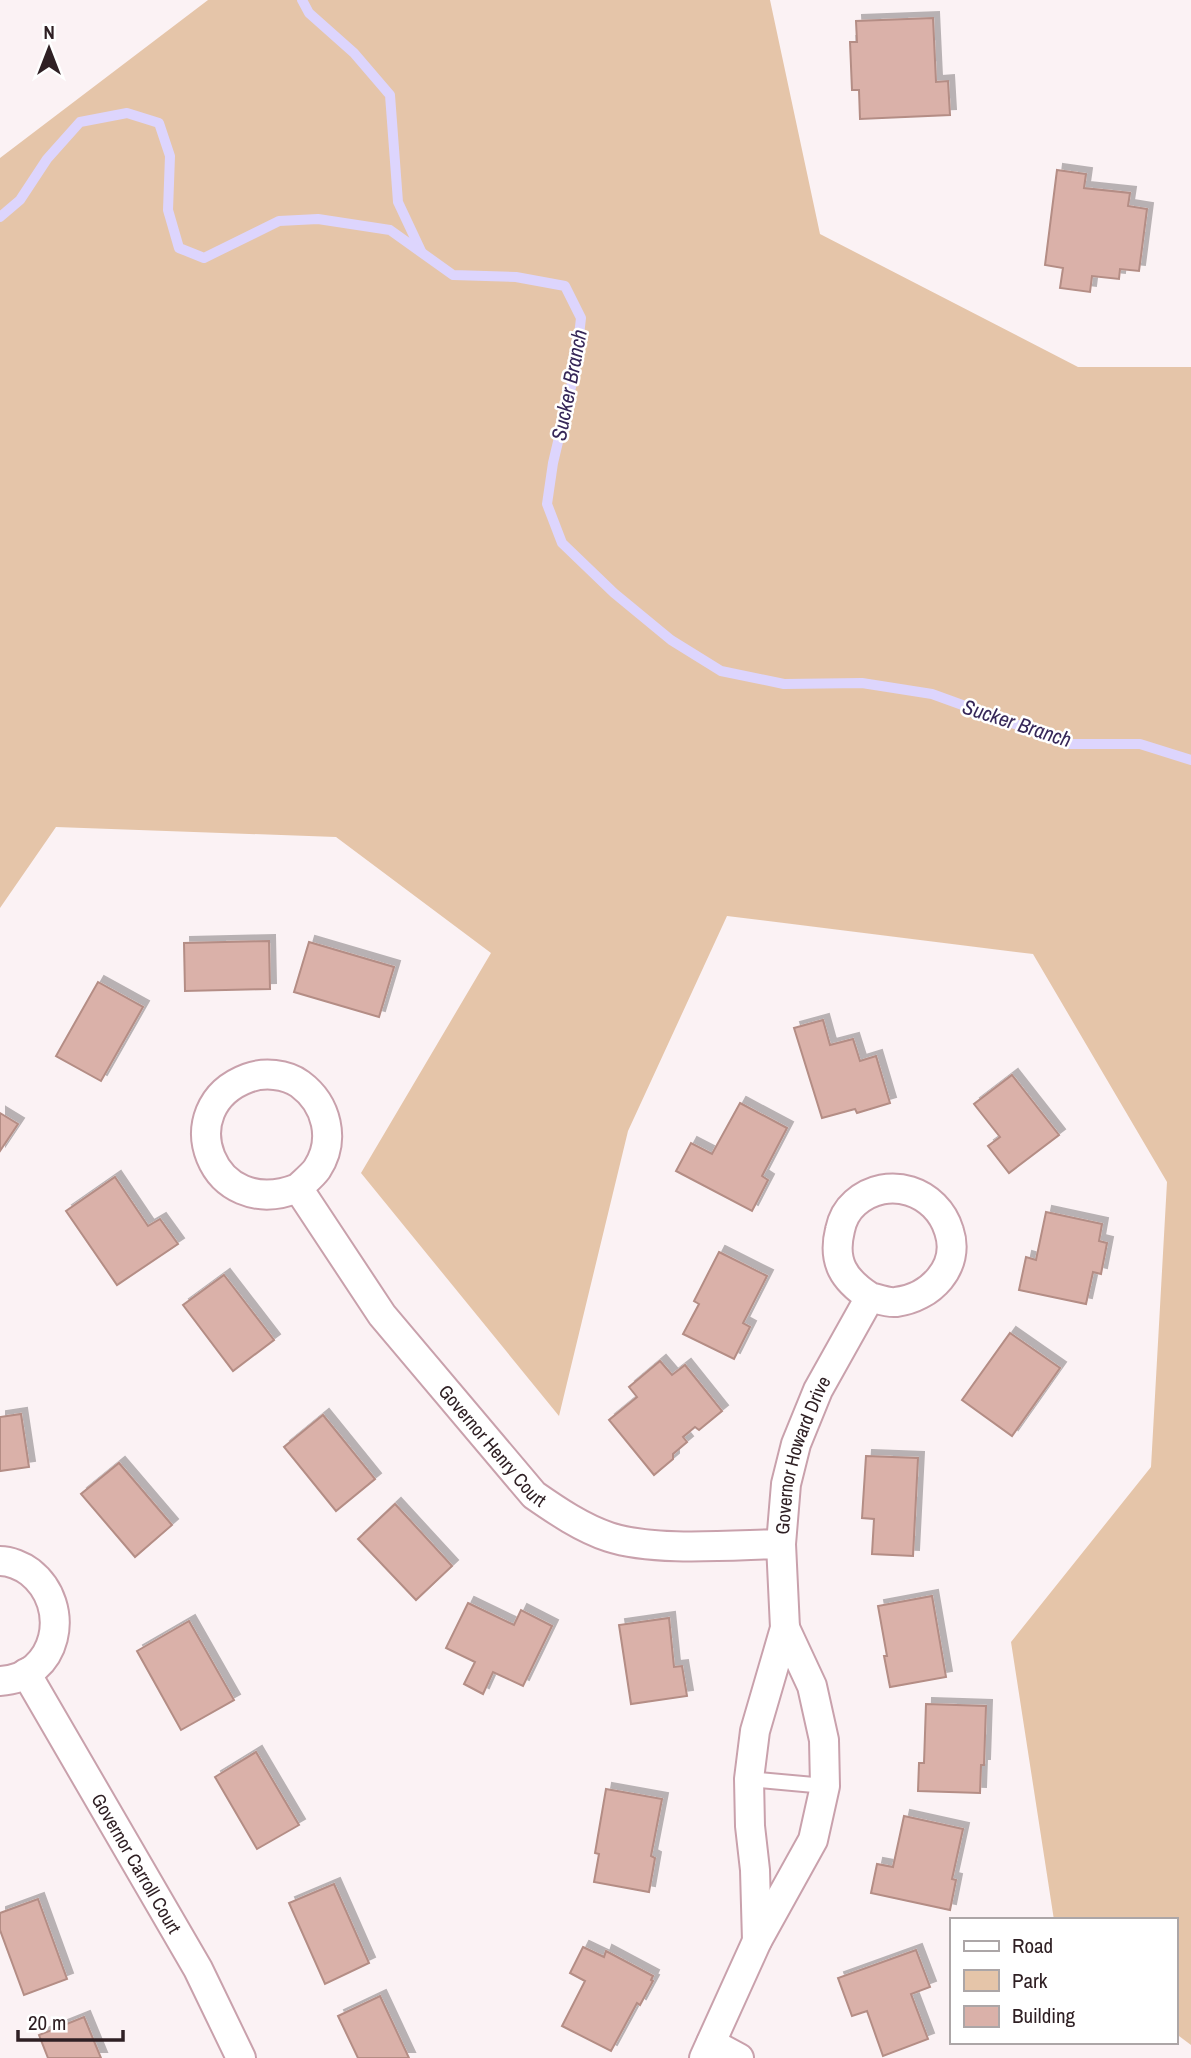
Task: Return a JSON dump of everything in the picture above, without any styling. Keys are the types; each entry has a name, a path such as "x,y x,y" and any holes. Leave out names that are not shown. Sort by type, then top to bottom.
{"street":[{"path":"256,1075 278,1075 297,1082 314,1096 324,1114 326,1153 316,1172 298,1188 281,1195 260,1196 242,1191 227,1181 211,1160 206,1140 207,1122 218,1100 237,1082 256,1075"},
{"name":"Governor Henry Court","path":"298,1188 382,1315 534,1495 566,1517 610,1538 662,1546 781,1544"},
{"path":"898,1188 919,1193 935,1205 946,1219 951,1237 948,1264 936,1285 920,1297 893,1303 870,1297 854,1286 841,1268 836,1246 843,1218 855,1202 878,1190 898,1188"},
{"name":"Governor Howard Drive","path":"757,1941 750,1779 755,1731 785,1628 781,1544 786,1484 796,1444 818,1390 870,1297"},
{"name":"Governor Carroll Court","path":"0,1561 25,1568 42,1581 53,1601 56,1619 54,1639 44,1658 13,1677 198,1969 241,2058"},
{"name":"Governor Howard Drive","path":"707,2051 757,1941 813,1840 825,1786 824,1740 811,1686 785,1628"},
{"path":"707,2051 739,2058"}],"lane":[{"path":"750,1779 825,1786"}],"green space":[{"path":"208,0 770,0 820,234 1078,367 1191,367 1191,2045 1177,2034 1177,1918 1054,1918 1011,1642 1151,1467 1167,1182 1033,954 727,916 628,1131 559,1416 361,1173 491,953 336,837 56,827 0,908 0,158"}],"building":[{"path":"933,18 936,82 948,81 950,115 860,119 859,90 852,90 850,42 857,42 856,21"},
{"path":"1057,170 1086,174 1084,188 1130,193 1128,206 1147,209 1139,271 1120,269 1119,279 1092,276 1090,292 1060,288 1063,268 1045,265"},
{"path":"269,941 270,989 185,991 184,943"},
{"path":"309,942 394,967 379,1017 294,992"},
{"path":"98,982 143,1007 101,1081 56,1056"},
{"path":"823,1020 830,1045 853,1039 860,1061 876,1056 890,1103 857,1113 855,1109 822,1118 794,1028"},
{"path":"1012,1075 1059,1135 1009,1173 988,1146 1000,1137 974,1104"},
{"path":"740,1103 787,1128 762,1176 768,1180 752,1211 676,1171 691,1143 712,1154"},
{"path":"0,1113 18,1124 0,1151"},
{"path":"115,1177 148,1226 160,1219 178,1244 117,1285 66,1211"},
{"path":"1046,1212 1102,1224 1099,1241 1107,1243 1101,1274 1093,1272 1086,1304 1019,1290 1026,1257 1036,1260"},
{"path":"719,1252 767,1276 743,1323 750,1327 734,1359 683,1334 699,1304 694,1301"},
{"path":"224,1275 274,1340 233,1371 183,1305"},
{"path":"1010,1333 1060,1368 1012,1436 962,1400"},
{"path":"660,1361 672,1375 685,1365 722,1411 699,1430 695,1427 683,1437 687,1442 673,1454 673,1459 654,1475 609,1420 637,1397 629,1387"},
{"path":"21,1414 29,1467 0,1471 0,1417"},
{"path":"323,1415 375,1479 336,1511 284,1447"},
{"path":"866,1456 918,1458 913,1556 872,1554 874,1519 862,1518"},
{"path":"119,1463 172,1525 135,1557 81,1494"},
{"path":"395,1504 452,1566 416,1600 358,1539"},
{"path":"932,1596 946,1677 890,1687 878,1606"},
{"path":"468,1603 514,1625 521,1610 552,1626 523,1686 493,1672 483,1694 464,1684 475,1662 446,1648"},
{"path":"669,1618 674,1667 682,1666 687,1696 631,1704 619,1625"},
{"path":"189,1621 234,1700 181,1730 137,1651"},
{"path":"926,1704 986,1706 980,1793 918,1791 919,1763 924,1763"},
{"path":"256,1752 299,1825 257,1849 215,1777"},
{"path":"606,1789 662,1799 651,1856 655,1858 649,1892 594,1882 599,1854 595,1853"},
{"path":"904,1816 963,1829 952,1879 956,1880 950,1910 871,1893 877,1864 893,1867"},
{"path":"334,1884 369,1963 325,1984 289,1903"},
{"path":"38,1899 67,1979 24,1995 0,1930 0,1913"},
{"path":"583,1947 604,1957 606,1951 653,1976 640,2005 637,2003 611,2051 562,2026 585,1981 570,1973"},
{"path":"916,1950 930,1987 911,1994 928,2039 883,2056 867,2011 852,2016 838,1978"},
{"path":"380,1996 409,2058 358,2058 338,2016"},
{"path":"84,2017 101,2058 48,2058 39,2035"}],"waterway":[{"path":"302,0 309,13 354,53 390,95 398,202 421,251"},
{"name":"Sucker Branch","path":"0,217 20,200 47,159 80,122 127,113 159,123 170,156 168,210 179,248 204,258 279,221 318,219 390,230 453,275 516,277 565,286 581,318 575,370 553,463 547,504 562,543 614,593 671,640 721,671 784,684 862,683 932,694 1070,744 1140,744 1191,760"}]}
